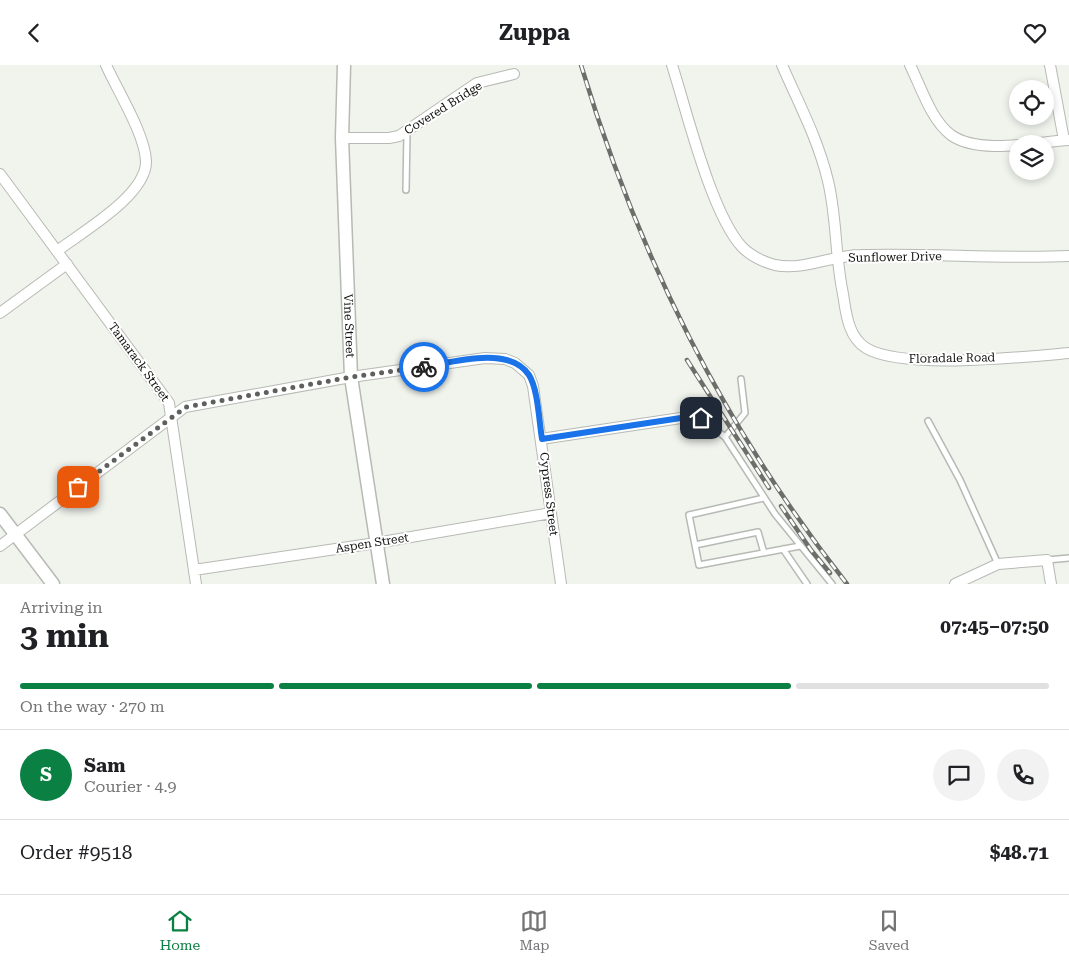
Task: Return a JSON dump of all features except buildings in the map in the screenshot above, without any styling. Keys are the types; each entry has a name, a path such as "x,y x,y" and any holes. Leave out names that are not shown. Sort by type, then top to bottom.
{"street":[{"path":"57,251 121,203 132,193 144,173 146,161 142,141 106,65"},
{"name":"Vine Street","path":"344,65 342,138 351,377 383,584"},
{"name":"Sunflower Drive","path":"672,65 720,210 729,230 743,248 761,260 776,265 799,266 859,255 1069,256"},
{"name":"Floradale Road","path":"782,65 818,142 829,183 839,277 853,334 866,348 898,359 928,360 1069,353"},
{"path":"910,65 938,120 950,134 964,141 980,145 1066,140 1050,65"},
{"name":"Covered Bridge","path":"342,138 389,138 407,131 477,83 514,75"},
{"name":"Tamarack Street","path":"0,174 169,403 196,584"},
{"path":"0,313 67,264"},
{"name":"Cypress Street","path":"351,377 472,359 505,359 515,363 529,375 533,386 542,439 561,584"},
{"path":"0,546 186,407 351,377"},
{"path":"542,439 694,416 701,418"},
{"path":"0,513 53,584"},
{"name":"Aspen Street","path":"194,570 376,543 551,513"},
{"path":"955,584 998,564 1046,560 1050,584"}],"lane":[{"path":"406,190 407,131"},
{"path":"725,437 745,413 741,379"},
{"path":"701,418 725,437 764,497 800,546 832,584"},
{"path":"928,421 960,480 998,564"},
{"path":"764,497 689,515 699,565 800,546"},
{"path":"695,545 758,532 764,553"},
{"path":"783,549 807,584"},
{"path":"1046,560 1069,559"}],"railway":[{"path":"581,65 604,136 630,205 658,272 689,337 761,463 802,524 847,584"},
{"path":"687,360 769,488"},
{"path":"781,506 811,550 830,573"}],"way so far":[{"path":"78,487 178,411 186,407 351,377 424,367"}],"route":[{"path":"424,367 485,358 505,359 515,363 529,375 533,386 542,439 694,416 701,418"}]}
